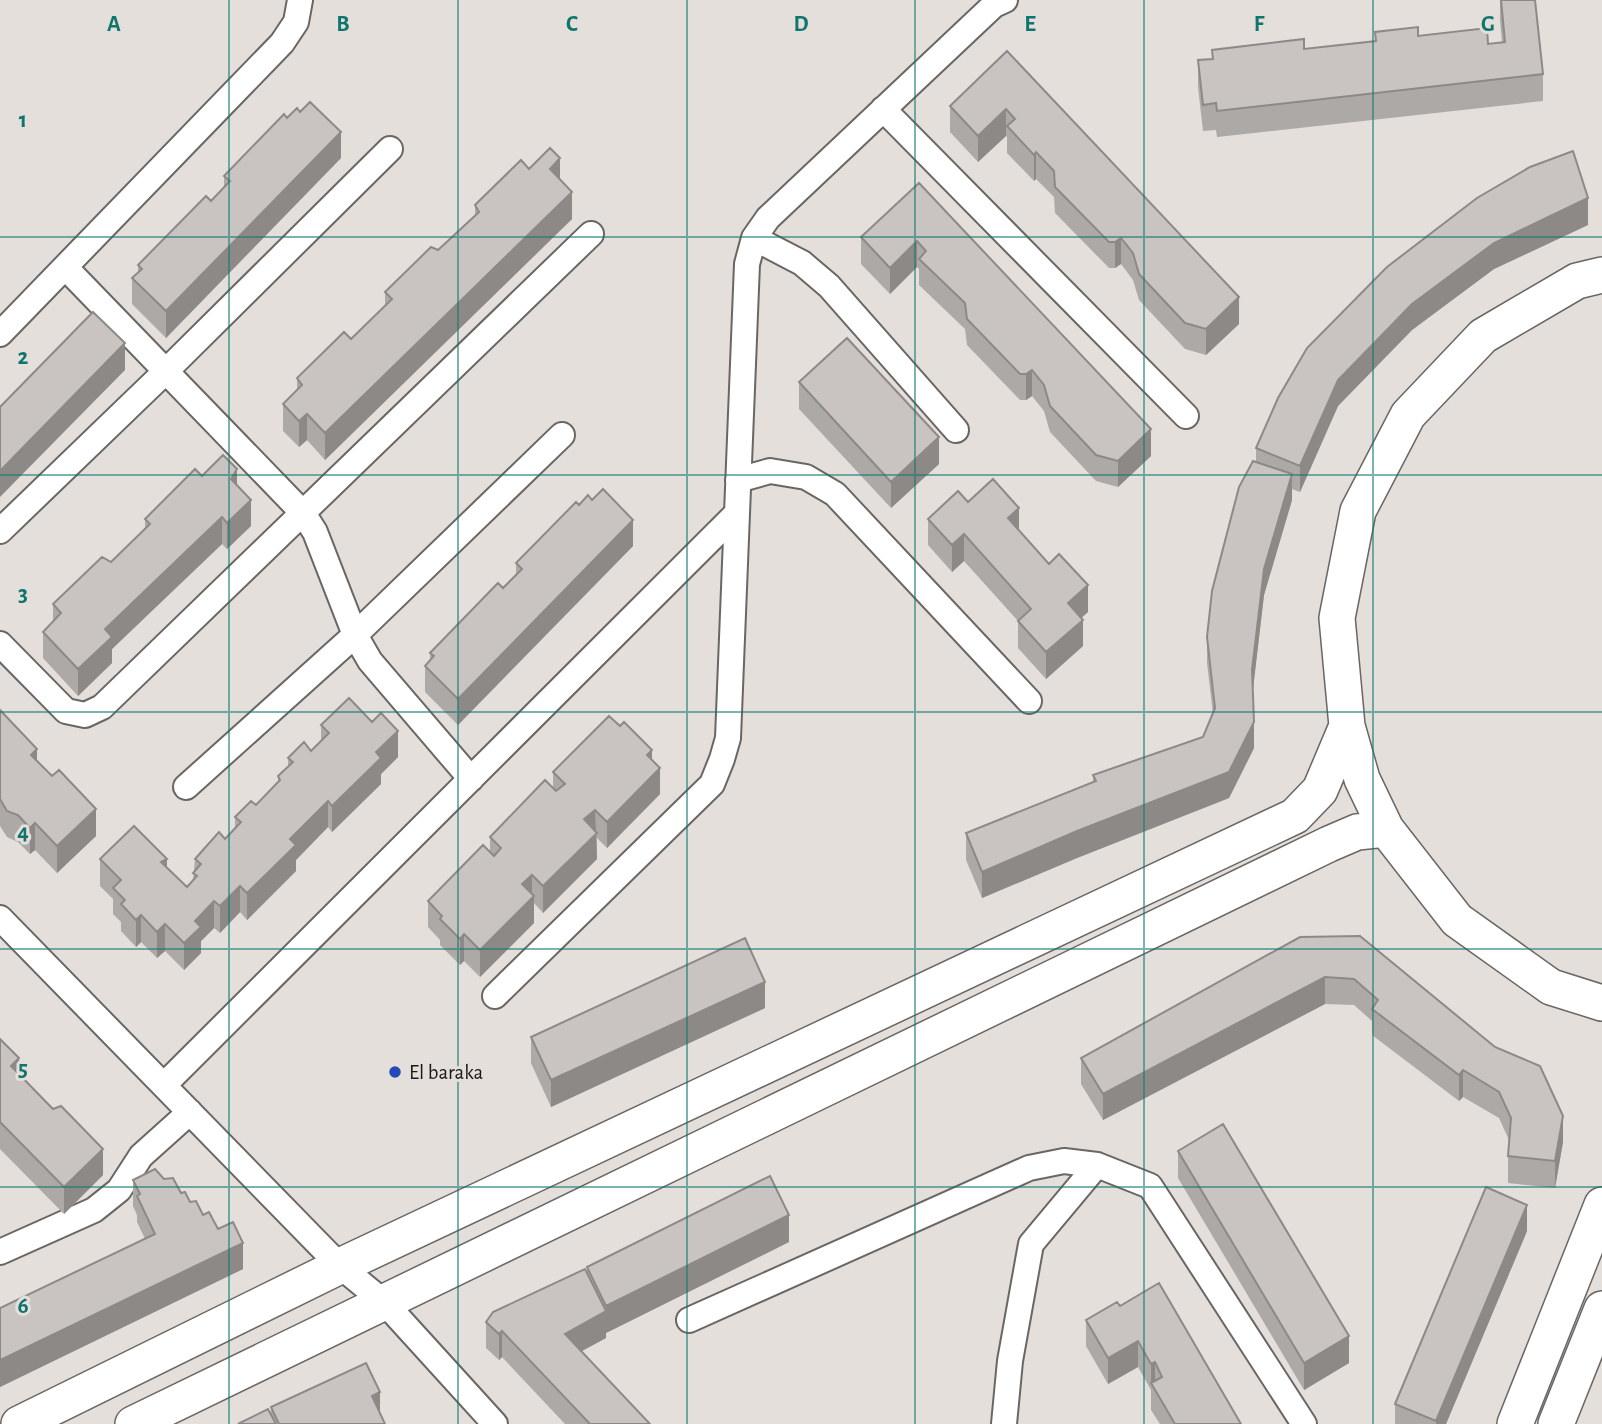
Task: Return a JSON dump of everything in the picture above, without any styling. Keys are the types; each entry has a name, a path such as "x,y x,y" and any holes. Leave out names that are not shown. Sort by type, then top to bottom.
{"main road":[{"path":"1602,275 1577,281 1483,336 1408,415 1358,511 1337,618 1347,726 1362,779 1386,829 1457,920 1551,987 1602,1003"},
{"path":"19,1424 340,1266 1295,816 1320,790 1347,726"},
{"path":"133,1424 1329,844 1357,832 1386,829"},
{"path":"1515,1424 1602,1205"},
{"path":"1556,1424 1602,1309"}],"street":[{"path":"0,334 282,43 296,22 300,0"},
{"path":"495,996 712,784 722,759 728,738 747,264 754,238 768,218 994,5 1005,0"},
{"path":"883,109 1186,416"},
{"path":"0,531 390,149"},
{"path":"0,644 66,711 85,715 102,707 591,234"},
{"path":"754,238 802,263 829,286 956,430"},
{"path":"65,268 303,513 315,532 355,635 370,661 471,779"},
{"path":"186,787 355,635 562,435"},
{"path":"738,480 770,471 806,477 835,494 1029,701"},
{"path":"164,1085 737,513"},
{"path":"0,918 340,1266 385,1303 495,1424"},
{"path":"0,1252 94,1210 119,1190 141,1156 190,1112"},
{"path":"689,1320 1029,1168 1064,1161 1097,1165 1150,1186 1304,1424"},
{"path":"1004,1424 1010,1361 1031,1244 1097,1165"}],"building":[{"path":"1501,0 1535,0 1543,74 1217,111 1216,103 1203,105 1198,60 1213,59 1212,50 1304,39 1304,49 1376,41 1375,32 1418,27 1418,36 1487,28 1488,44 1505,42"},
{"path":"1007,51 1239,297 1206,329 1185,323 1139,274 1133,253 1121,238 1109,242 1055,187 1054,171 1036,152 1034,155 1007,126 1015,119 1006,109 978,136 950,106"},
{"path":"310,102 341,132 166,311 132,278 142,269 138,265 206,196 211,201 230,181 224,176 284,114 287,118 297,108 300,112"},
{"path":"550,148 560,158 550,169 572,192 325,433 307,414 299,421 283,404 302,385 297,378 344,332 351,339 392,299 385,292 431,247 438,250 479,212 475,205 521,160 529,169"},
{"path":"1573,151 1588,198 1494,243 1412,304 1338,380 1300,466 1256,448 1278,398 1307,348 1387,267 1477,198 1530,167"},
{"path":"919,183 1151,429 1118,461 1096,455 1050,406 1044,385 1032,370 1020,374 967,319 965,303 919,259 926,251 917,241 890,268 861,237"},
{"path":"93,312 125,343 0,471 0,407"},
{"path":"847,338 939,437 891,482 799,382"},
{"path":"223,455 237,469 231,479 251,500 227,523 222,517 105,629 112,637 78,669 43,632 61,613 53,604 102,557 111,562 150,524 145,519 195,469 202,476"},
{"path":"1253,461 1292,474 1264,569 1252,670 1254,722 1229,772 1077,831 982,872 966,833 1096,781 1093,775 1203,737 1215,708 1207,637 1212,591 1239,487"},
{"path":"993,479 1019,508 1008,518 1049,564 1059,554 1088,585 1068,603 1083,620 1046,652 1018,621 1031,609 964,534 952,545 928,519 958,491 968,502"},
{"path":"603,489 633,520 458,699 425,666 434,656 430,653 498,583 503,588 522,569 516,563 576,502 579,505 588,495 592,500"},
{"path":"349,698 372,722 381,713 398,731 376,752 381,758 332,806 328,801 290,839 296,845 247,893 240,886 220,906 214,901 195,921 201,927 184,943 165,924 157,932 141,915 136,920 121,904 125,900 113,888 121,880 100,859 134,826 167,859 161,862 187,887 197,876 193,873 201,864 195,859 219,832 225,839 241,822 235,817 251,801 256,805 280,780 278,776 293,762 288,758 304,742 311,751 329,733 321,725"},
{"path":"0,710 37,749 31,755 52,776 59,770 96,809 57,846 35,823 30,828 18,815 7,811 0,799"},
{"path":"609,716 620,726 624,722 652,750 647,755 660,768 607,822 595,810 584,819 597,833 543,886 532,875 522,884 534,896 480,950 464,934 460,939 440,919 442,916 428,901 483,845 494,856 501,848 490,837 545,780 556,791 565,784 553,772"},
{"path":"1360,936 1495,1047 1540,1066 1563,1116 1555,1161 1508,1156 1511,1118 1499,1092 1463,1070 1459,1075 1372,1009 1378,1000 1354,979 1325,977 1103,1094 1081,1058 1300,937"},
{"path":"745,938 765,982 551,1080 531,1037"},
{"path":"0,1039 19,1058 11,1066 53,1109 61,1106 103,1149 64,1187 0,1122"},
{"path":"1223,1124 1349,1336 1304,1363 1178,1151"},
{"path":"155,1169 164,1179 173,1178 181,1193 185,1192 190,1202 196,1201 203,1215 209,1212 218,1229 233,1222 243,1243 0,1360 0,1308 155,1234 137,1196 140,1194 133,1180"},
{"path":"770,1176 789,1215 606,1306 587,1267"},
{"path":"1486,1187 1527,1205 1436,1421 1395,1404"},
{"path":"585,1269 606,1311 565,1334 650,1424 590,1424 502,1331 499,1334 486,1322 493,1312"},
{"path":"1159,1283 1241,1424 1175,1424 1151,1383 1162,1377 1155,1362 1151,1364 1138,1341 1108,1358 1086,1320 1117,1302 1120,1306"},
{"path":"366,1363 380,1392 372,1396 385,1424 279,1424 271,1407"},
{"path":"268,1409 276,1424 238,1424"}],"place":[{"name":"El baraka","path":"395,1072"}]}
